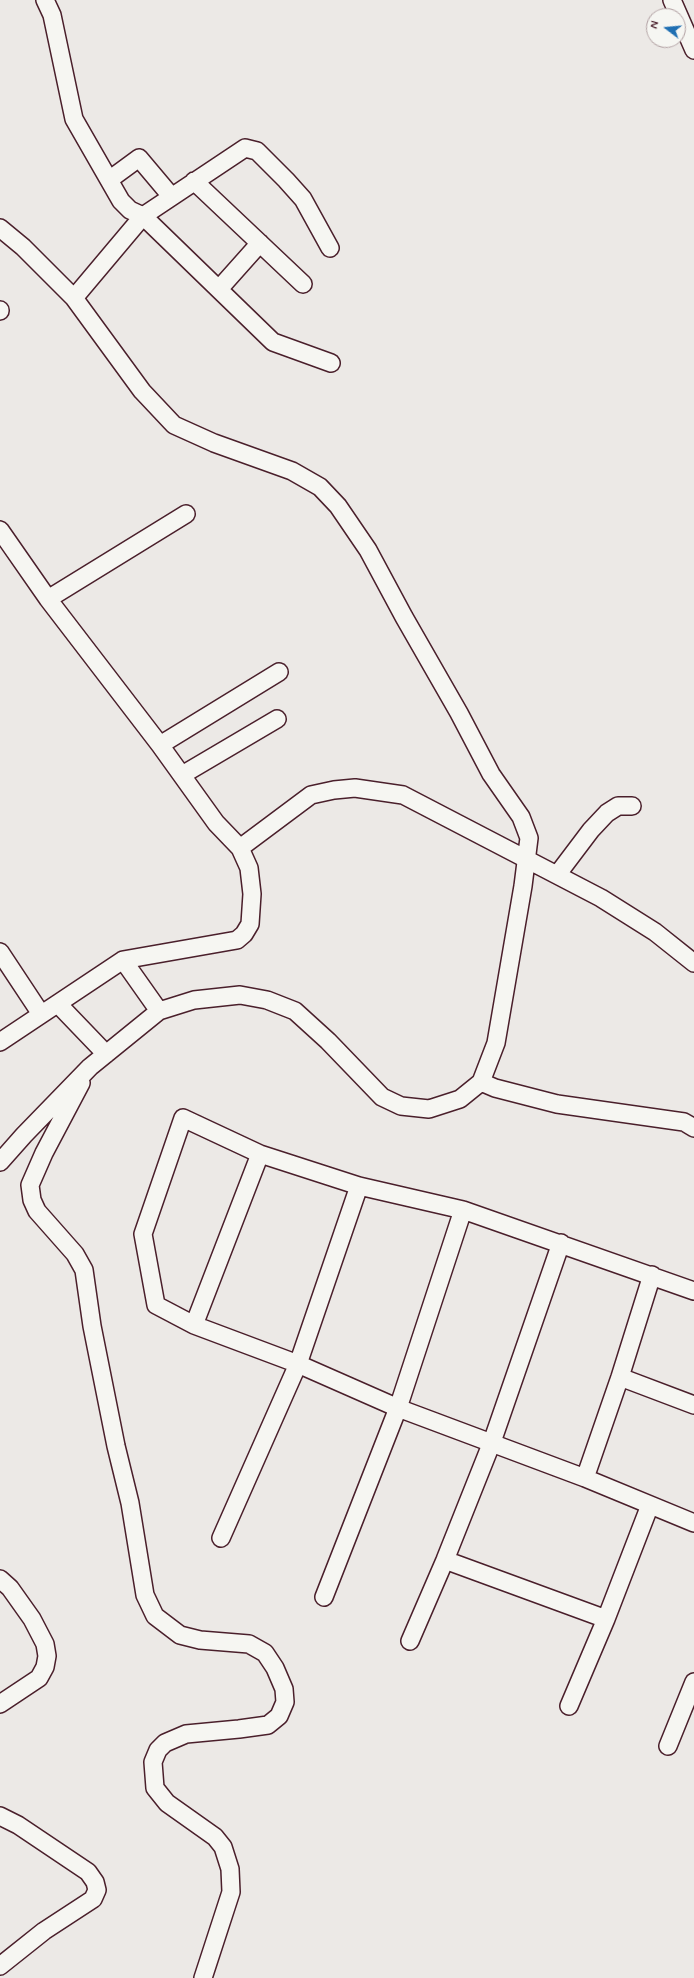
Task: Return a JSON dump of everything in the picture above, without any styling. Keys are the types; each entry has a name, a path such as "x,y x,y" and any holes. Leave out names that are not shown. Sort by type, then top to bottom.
{"street":[{"path":"45,0 52,15 74,119 121,201 130,210 143,216 273,342 331,363"},
{"path":"672,0 694,50"},
{"path":"74,298 143,216 194,181 227,162 245,148 257,151 303,199 330,248"},
{"path":"109,180 139,158 172,196"},
{"path":"194,181 304,284"},
{"path":"0,228 23,247 74,298 142,390 174,425 214,443 292,471 320,487 338,506 368,550 404,617 459,713 491,774 521,817 529,838 528,859 496,1043 481,1082 460,1099 429,1108 401,1106 382,1097 328,1041 295,1011 267,1000 240,995 202,999 159,1011 90,1066 0,1162"},
{"path":"219,290 260,243"},
{"path":"48,599 186,514"},
{"path":"0,530 48,599 160,745 216,823 240,848 249,868 252,894 250,924 244,934 237,940 123,960 0,1042"},
{"path":"160,745 279,672"},
{"path":"182,775 277,719"},
{"path":"240,848 311,795 334,790 355,788 403,795 601,898 655,932 694,963"},
{"path":"557,875 591,830 607,813 618,806 632,806"},
{"path":"0,952 7,977 41,1014"},
{"path":"123,960 159,1011"},
{"path":"58,1004 106,1054"},
{"path":"90,1066 44,1153 30,1185 32,1200 37,1211 75,1254 84,1270 92,1326 116,1446 130,1503 145,1595 155,1616 180,1634 200,1640 249,1644 265,1653 275,1668 284,1690 285,1702 279,1716 268,1725 186,1734 165,1742 158,1750 153,1762 155,1788 167,1804 215,1836 223,1847 230,1869 231,1892 203,1978"},
{"path":"481,1082 496,1088 557,1104 684,1122 694,1128"},
{"path":"694,1291 561,1243 463,1210 359,1186 260,1154 183,1118 143,1234 156,1305 194,1325 298,1364 398,1408 585,1478 694,1523"},
{"path":"24,1135 44,1153"},
{"path":"194,1325 260,1154"},
{"path":"221,1538 298,1364 359,1186"},
{"path":"324,1597 398,1408 463,1210"},
{"path":"410,1641 445,1560 492,1442 561,1243"},
{"path":"585,1478 620,1377 652,1275"},
{"path":"620,1377 694,1405"},
{"path":"569,1706 606,1618 650,1505"},
{"path":"445,1560 606,1618"},
{"path":"0,1579 10,1588 32,1619 44,1644 47,1656 45,1667 39,1678 0,1704"},
{"path":"668,1746 694,1682"},
{"path":"0,1816 18,1825 88,1872 95,1882 97,1890 93,1899 44,1931 0,1966"}]}
